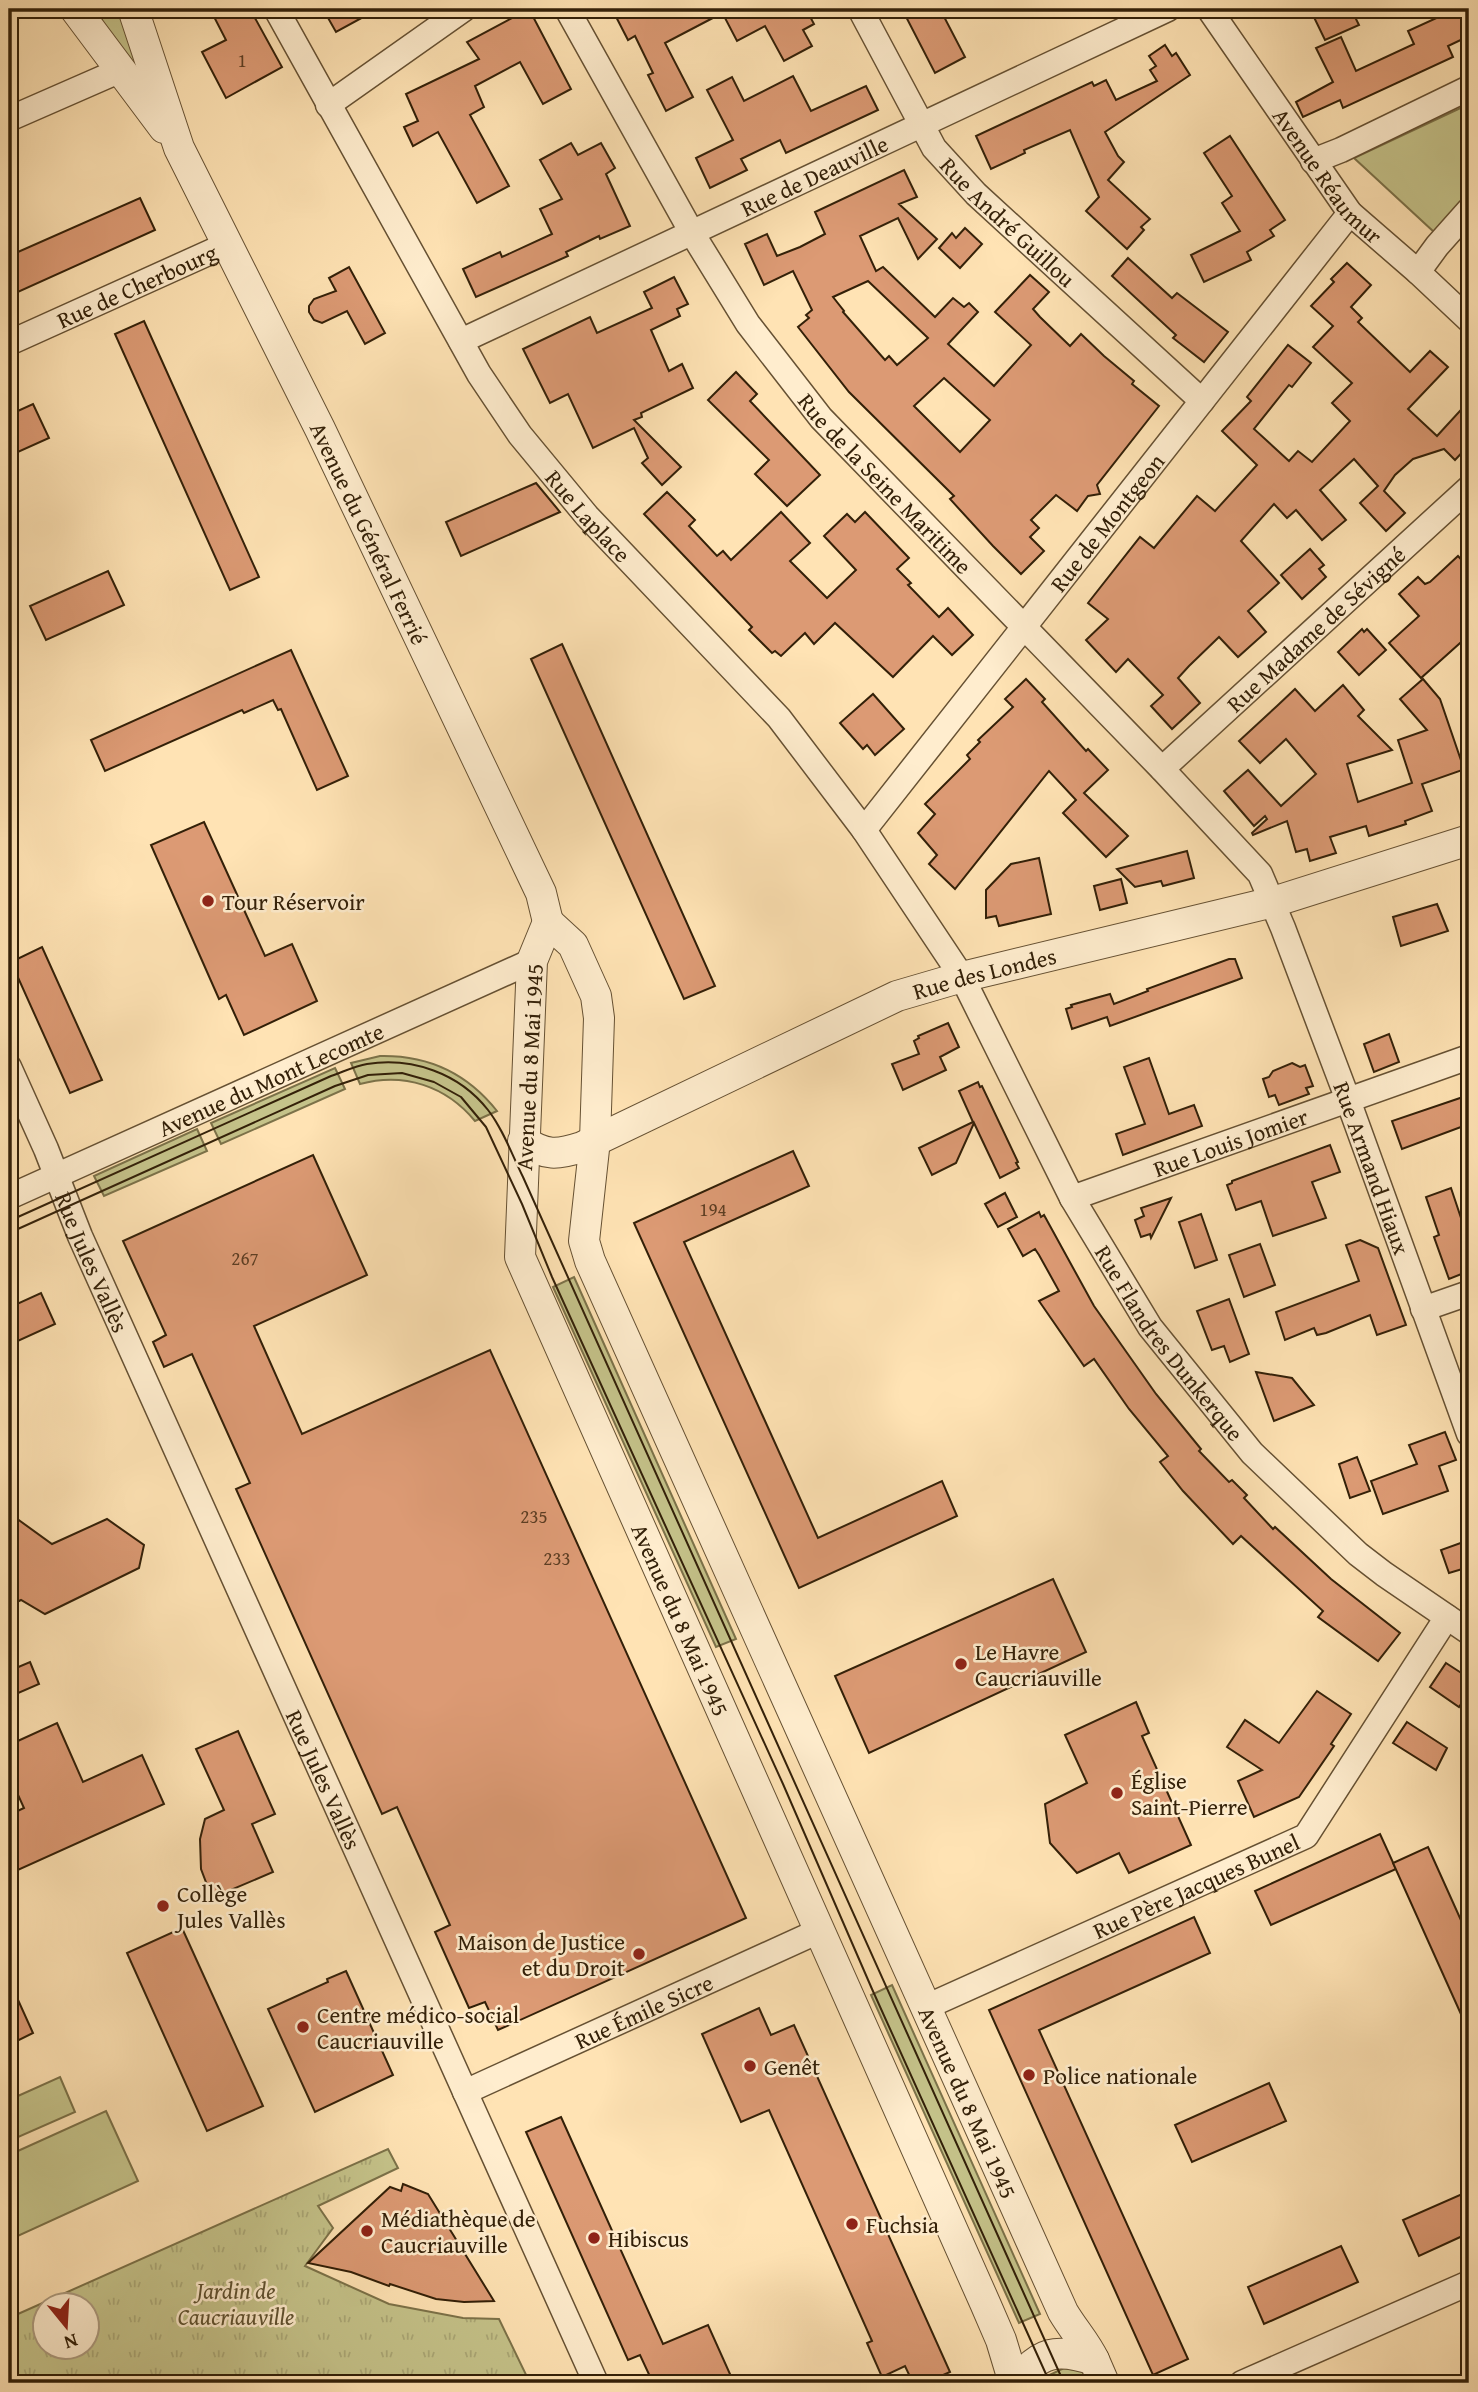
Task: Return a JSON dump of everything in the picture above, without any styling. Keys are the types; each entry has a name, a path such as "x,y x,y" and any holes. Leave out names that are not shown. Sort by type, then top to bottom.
{"street":[{"path":"75,9 179,148"},
{"path":"133,9 179,148"},
{"name":"Rue Laplace","path":"276,9 461,341 520,435 596,527 779,718 864,830 962,977"},
{"path":"328,106 464,9"},
{"name":"Rue de la Seine Maritime","path":"567,9 692,233 748,324 821,418 1162,769 1260,874 1273,902"},
{"name":"Rue André Guillou","path":"860,9 934,148 976,194 1202,401"},
{"name":"Rue de Deauville","path":"461,341 1168,9"},
{"name":"Avenue Réaumur","path":"1209,9 1350,213 1469,320"},
{"path":"9,119 121,70"},
{"path":"1312,161 1342,150 1469,88"},
{"name":"Avenue du Général Ferrié","path":"179,148 320,429 431,660 541,893 548,922"},
{"path":"1418,272 1469,210"},
{"name":"Rue de Montgeon","path":"864,830 1350,213"},
{"name":"Rue de Cherbourg","path":"9,343 226,245"},
{"name":"Rue Madame de Sévigné","path":"1162,769 1469,488"},
{"name":"Rue des Londes","path":"523,1141 538,1151 560,1154 595,1140 897,996 962,977 1273,902 1469,839"},
{"name":"Rue Armand Hiaux","path":"1273,902 1469,1434"},
{"name":"Avenue du 8 Mai 1945","path":"1015,2383 1001,2340 821,1930 520,1257 533,961 548,922 573,945 587,971 596,996 599,1018 595,1140 584,1241 590,1261 1063,2312 1073,2330 1087,2346 1099,2372"},
{"path":"533,961 573,945"},
{"name":"Avenue du Mont Lecomte","path":"9,1196 533,961"},
{"name":"Rue Flandres Dunkerque","path":"962,977 1072,1198 1150,1327 1251,1453 1358,1554 1469,1632"},
{"name":"Rue Louis Jomier","path":"1072,1198 1469,1057"},
{"name":"Rue Jules Vallès","path":"9,1067 86,1248 596,2383"},
{"path":"1423,1309 1469,1293"},
{"name":"Rue Père Jacques Bunel","path":"926,2007 1306,1836 1447,1618"},
{"name":"Rue Émile Sicre","path":"465,2092 821,1930"},
{"path":"1242,2383 1469,2283"},
{"path":"1015,2383 1039,2358 1050,2354 1070,2353 1099,2372"}],"green space":[{"path":"95,9 119,9 170,132"},
{"path":"1469,104 1469,193 1434,232 1354,158"},
{"path":"380,1056 414,1059 445,1069 473,1086 497,1111 475,1121 451,1099 423,1085 392,1080 360,1084 351,1063"},
{"path":"335,1068 345,1089 221,1144 211,1123"},
{"path":"197,1129 207,1151 104,1196 94,1176"},
{"path":"574,1277 736,1639 716,1647 553,1287"},
{"path":"892,1985 1040,2314 1019,2323 871,1995"},
{"path":"60,2077 75,2112 16,2138 9,2122 9,2100"},
{"path":"106,2111 138,2181 9,2240 9,2155"},
{"name":"Jardin de Caucriauville","path":"388,2149 398,2168 318,2206 333,2228 305,2266 389,2304 463,2318 499,2319 530,2383 9,2383 9,2318 32,2308 32,2360 102,2360 102,2290 72,2290"},
{"path":"1064,2368 1082,2371 1090,2383 1033,2383"}],"building":[{"path":"210,9 250,9 282,67 226,98 202,52 226,40"},
{"path":"323,9 378,9 336,32"},
{"path":"529,9 571,89 543,104 520,62 475,86 484,107 470,115 509,186 477,203 438,132 413,146 404,127 418,121 406,94 479,59 467,42"},
{"path":"612,9 730,9 665,43 693,97 666,111 648,75 653,73 635,36 628,40"},
{"path":"742,9 806,9 814,24 803,30 812,46 784,61 765,26 737,41 725,18"},
{"path":"902,9 940,9 965,57 935,73"},
{"path":"1310,9 1351,9 1359,25 1325,40"},
{"path":"1456,9 1469,9 1469,36 1448,46 1453,57 1343,108 1340,100 1303,117 1296,102 1333,82 1316,48 1341,37 1356,71 1414,44 1408,31"},
{"path":"1165,45 1172,56 1176,53 1190,75 1105,132 1124,162 1108,180 1150,219 1141,227 1144,230 1127,249 1086,211 1099,197 1070,130 1024,150 1025,153 991,169 976,136 1092,82 1094,86 1106,80 1116,100 1157,81 1150,70 1156,66 1149,56"},
{"path":"793,76 811,111 866,86 878,110 786,153 780,140 741,159 747,170 710,188 696,158 733,140 707,90 732,77 744,101"},
{"path":"1230,136 1285,220 1270,230 1274,236 1247,252 1251,260 1204,282 1191,255 1240,231 1222,203 1232,196 1204,153"},
{"path":"571,143 578,155 601,143 615,168 606,174 630,226 600,239 599,236 566,252 568,256 476,297 463,269 500,252 502,257 552,234 540,209 562,199 540,160"},
{"path":"904,170 917,197 899,204 937,239 918,259 898,218 860,236 876,271 883,267 935,317 953,298 964,307 969,303 978,312 948,344 994,386 1031,345 995,312 1030,275 1049,292 1033,309 1040,317 1070,346 1081,334 1134,381 1132,384 1159,406 1097,485 1100,494 1088,496 1077,511 1056,495 1031,520 1039,528 1030,537 1044,551 1021,574 950,499 954,496 849,392 798,327 809,318 806,315 812,310 793,271 764,285 745,244 767,234 777,256 800,247 825,234 815,212","holes":["868,281 928,338 897,365 889,356 885,360 833,297","944,378 990,420 960,452 914,406"]},
{"path":"140,198 155,230 9,296 9,256"},
{"path":"965,228 982,244 960,268 939,248 952,233 956,238"},
{"path":"1128,258 1172,298 1177,293 1228,332 1204,362 1173,338 1176,335 1112,276"},
{"path":"1347,263 1371,285 1351,307 1362,318 1358,322 1410,372 1430,351 1448,367 1408,409 1437,436 1469,401 1469,445 1455,460 1444,449 1413,459 1395,475 1384,491 1405,513 1386,531 1360,503 1378,486 1354,459 1320,490 1346,520 1322,540 1296,510 1287,518 1274,504 1241,541 1279,583 1248,611 1266,632 1238,657 1219,637 1189,666 1178,678 1200,703 1172,729 1151,706 1163,695 1128,659 1116,672 1086,640 1108,619 1088,603 1140,537 1154,548 1197,496 1215,511 1257,465 1222,431 1251,401 1247,397 1288,345 1311,363 1292,387 1289,385 1254,429 1289,461 1298,451 1312,462 1350,421 1332,403 1352,383 1313,347 1333,326 1311,306 1334,282 1331,279"},
{"path":"349,267 385,333 365,344 347,311 322,323 314,320 309,312 309,306 314,299 336,291 329,278"},
{"path":"674,277 688,304 677,309 680,316 651,330 669,371 682,364 693,388 641,413 642,417 634,420 681,467 662,485 642,463 648,458 634,428 593,448 568,394 550,403 523,349 590,317 597,333 652,308 644,292"},
{"path":"144,321 259,577 230,590 115,334"},
{"path":"736,372 757,394 750,401 820,475 787,506 755,474 769,460 708,400"},
{"path":"33,404 49,438 9,456 9,415"},
{"path":"536,483 560,512 461,556 446,522"},
{"path":"667,492 695,520 689,526 717,556 723,551 731,560 781,512 810,543 790,561 827,598 856,570 824,536 847,514 855,522 865,512 909,558 897,569 911,583 908,585 939,617 948,608 973,635 952,655 933,636 893,677 835,623 814,644 805,633 781,656 775,651 772,653 749,630 752,627 644,514"},
{"path":"1310,549 1324,565 1319,569 1326,577 1302,599 1281,575"},
{"path":"1458,556 1469,568 1469,635 1421,678 1389,643 1419,616 1399,594 1418,577 1425,584 1430,582"},
{"path":"108,571 124,605 46,640 30,606"},
{"path":"1362,629 1364,632 1367,629 1386,650 1359,675 1338,652"},
{"path":"562,644 715,986 684,999 531,659"},
{"path":"291,650 348,776 317,790 281,709 278,710 273,700 244,713 242,710 105,771 91,740"},
{"path":"1026,679 1045,699 1042,702 1086,751 1088,749 1108,770 1084,793 1128,836 1106,857 1063,813 1076,800 1049,771 955,889 929,864 937,855 918,833 935,814 925,804 970,759 967,755 980,742 978,740 1013,707 1005,699"},
{"path":"1423,679 1440,699 1465,772 1462,770 1422,784 1432,811 1405,821 1406,824 1369,836 1366,826 1330,837 1336,853 1310,861 1307,849 1296,852 1287,821 1253,835 1267,819 1265,816 1254,826 1224,791 1248,770 1281,806 1316,774 1286,739 1260,763 1239,741 1295,689 1315,711 1343,685 1364,710 1358,716 1392,750 1347,764 1358,802 1412,783 1398,740 1427,730 1400,699"},
{"path":"873,694 904,729 875,755 867,745 863,749 840,723"},
{"name":"Tour Réservoir","path":"204,822 265,956 292,944 317,1001 244,1035 226,995 219,999 151,845"},
{"path":"1187,851 1194,878 1163,886 1161,881 1135,887 1117,869"},
{"path":"1039,858 1051,914 999,926 996,916 986,918 986,890 1011,864"},
{"path":"1121,879 1127,903 1100,910 1094,886"},
{"path":"1437,904 1448,931 1401,946 1393,917"},
{"path":"42,947 102,1080 70,1093 11,962"},
{"path":"1235,959 1242,978 1110,1026 1107,1017 1072,1029 1066,1009 1072,1007 1071,1005 1110,994 1114,1004"},
{"path":"948,1023 959,1047 940,1057 946,1070 903,1090 892,1064 919,1054 914,1041 918,1036"},
{"path":"1389,1034 1399,1062 1374,1072 1364,1044"},
{"path":"1149,1058 1169,1114 1194,1105 1202,1126 1123,1155 1116,1134 1145,1124 1124,1067"},
{"path":"1292,1063 1300,1067 1305,1065 1313,1086 1306,1088 1309,1094 1279,1105 1275,1095 1269,1097 1263,1079 1269,1077 1273,1071"},
{"path":"978,1082 1019,1168 1000,1178 974,1123 956,1163 932,1175 919,1148 973,1122 959,1091"},
{"path":"1469,1095 1469,1124 1402,1149 1392,1121"},
{"path":"1330,1145 1340,1172 1312,1182 1326,1218 1273,1236 1261,1201 1236,1210 1227,1185 1232,1181"},
{"path":"793,1151 809,1186 684,1242 818,1538 942,1481 957,1516 799,1588 634,1223"},
{"path":"313,1155 367,1275 254,1326 302,1434 490,1350 746,1918 498,2030 485,2002 469,2008 435,1932 450,1925 397,1807 382,1814 236,1489 250,1483 192,1354 164,1367 153,1342 166,1335 123,1241"},
{"path":"1451,1188 1469,1242 1469,1271 1449,1279 1434,1237 1439,1235 1426,1197"},
{"path":"1005,1193 1017,1217 998,1227 985,1204"},
{"path":"1171,1198 1151,1238 1150,1234 1141,1237 1135,1220 1144,1216 1141,1208"},
{"path":"1039,1212 1041,1217 1044,1215 1094,1306 1156,1394 1201,1449 1199,1451 1229,1482 1232,1480 1247,1495 1244,1498 1273,1529 1275,1527 1331,1579 1400,1633 1378,1661 1318,1617 1323,1611 1241,1536 1233,1544 1183,1491 1160,1462 1168,1456 1129,1409 1094,1359 1084,1366 1039,1301 1059,1291 1035,1249 1023,1256 1008,1229"},
{"path":"1201,1214 1217,1260 1195,1268 1179,1222"},
{"path":"1360,1240 1378,1248 1406,1325 1377,1335 1370,1315 1326,1333 1317,1335 1314,1328 1285,1340 1276,1312 1359,1281 1346,1245"},
{"path":"1260,1244 1275,1285 1244,1297 1229,1255"},
{"path":"9,1291 15,1305 41,1293 55,1324 9,1345"},
{"path":"1229,1299 1249,1354 1230,1362 1224,1346 1212,1350 1197,1311"},
{"path":"1256,1372 1292,1378 1314,1405 1274,1421"},
{"path":"1445,1432 1456,1460 1439,1466 1448,1491 1383,1514 1371,1481 1417,1464 1409,1445"},
{"path":"1357,1457 1370,1491 1350,1498 1339,1464"},
{"path":"9,1513 52,1544 107,1519 144,1545 139,1568 45,1614 21,1600 9,1606"},
{"path":"1469,1540 1469,1567 1449,1573 1441,1550"},
{"name":"Le Havre Caucriauville","path":"1053,1579 1086,1652 869,1753 835,1676"},
{"path":"30,1662 39,1684 9,1697 9,1671"},
{"path":"1446,1663 1469,1678 1469,1692 1459,1707 1430,1687"},
{"path":"1317,1691 1351,1714 1331,1744 1334,1746 1299,1797 1254,1817 1238,1781 1262,1770 1227,1747 1245,1720 1279,1743"},
{"name":"Église Saint-Pierre","path":"1136,1702 1149,1733 1142,1736 1191,1845 1129,1873 1119,1853 1077,1873 1050,1843 1045,1804 1087,1783 1065,1735"},
{"path":"1407,1722 1447,1748 1436,1770 1393,1743"},
{"path":"57,1723 83,1782 142,1755 164,1804 9,1874 9,1815 24,1808 9,1775 9,1745"},
{"path":"238,1731 275,1814 252,1824 273,1872 212,1898 201,1869 200,1839 205,1819 224,1810 196,1749"},
{"path":"1380,1834 1396,1869 1271,1925 1255,1891"},
{"path":"1428,1847 1469,1938 1469,2032 1393,1863"},
{"path":"1194,1917 1210,1953 1039,2030 1188,2359 1153,2375 989,2010"},
{"path":"182,1928 263,2106 207,2131 127,1953"},
{"name":"Centre médico-social Caucriauville","path":"346,1971 393,2075 315,2112 268,2009"},
{"path":"9,1980 33,2033 9,2045"},
{"name":"Fuchsia","path":"759,2008 771,2035 794,2025 950,2372 925,2383 913,2383 905,2366 882,2377 867,2343 872,2341 769,2110 741,2122 702,2034"},
{"path":"1269,2083 1286,2121 1192,2162 1175,2125"},
{"name":"Hibiscus","path":"561,2117 663,2344 708,2325 734,2383 653,2383 640,2355 628,2360 526,2132"},
{"path":"403,2184 428,2194 494,2301 436,2299 351,2272 308,2263 390,2187 401,2191"},
{"path":"1469,2191 1469,2233 1419,2256 1403,2220"},
{"path":"1341,2246 1358,2282 1264,2324 1248,2287"}],"tram line":[{"path":"9,1221 331,1076 362,1065 401,1063 434,1070 463,1086 488,1110 523,1177 1064,2383"},
{"path":"9,1233 335,1086 368,1075 402,1073 434,1082 461,1097 486,1127 522,1204 552,1277 783,1784 872,1989 1050,2383"}],"place":[{"name":"Tour Réservoir","path":"208,901"},
{"name":"Le Havre Caucriauville","path":"961,1664"},
{"name":"Église Saint-Pierre","path":"1117,1793"},
{"name":"Collège Jules Vallès","path":"163,1906"},
{"name":"Maison de Justice et du Droit","path":"639,1954"},
{"name":"Centre médico-social Caucriauville","path":"303,2027"},
{"name":"Genêt","path":"750,2066"},
{"name":"Police nationale","path":"1029,2075"},
{"name":"Fuchsia","path":"852,2224"},
{"name":"Médiathèque de Caucriauville","path":"367,2231"},
{"name":"Hibiscus","path":"594,2238"}]}
